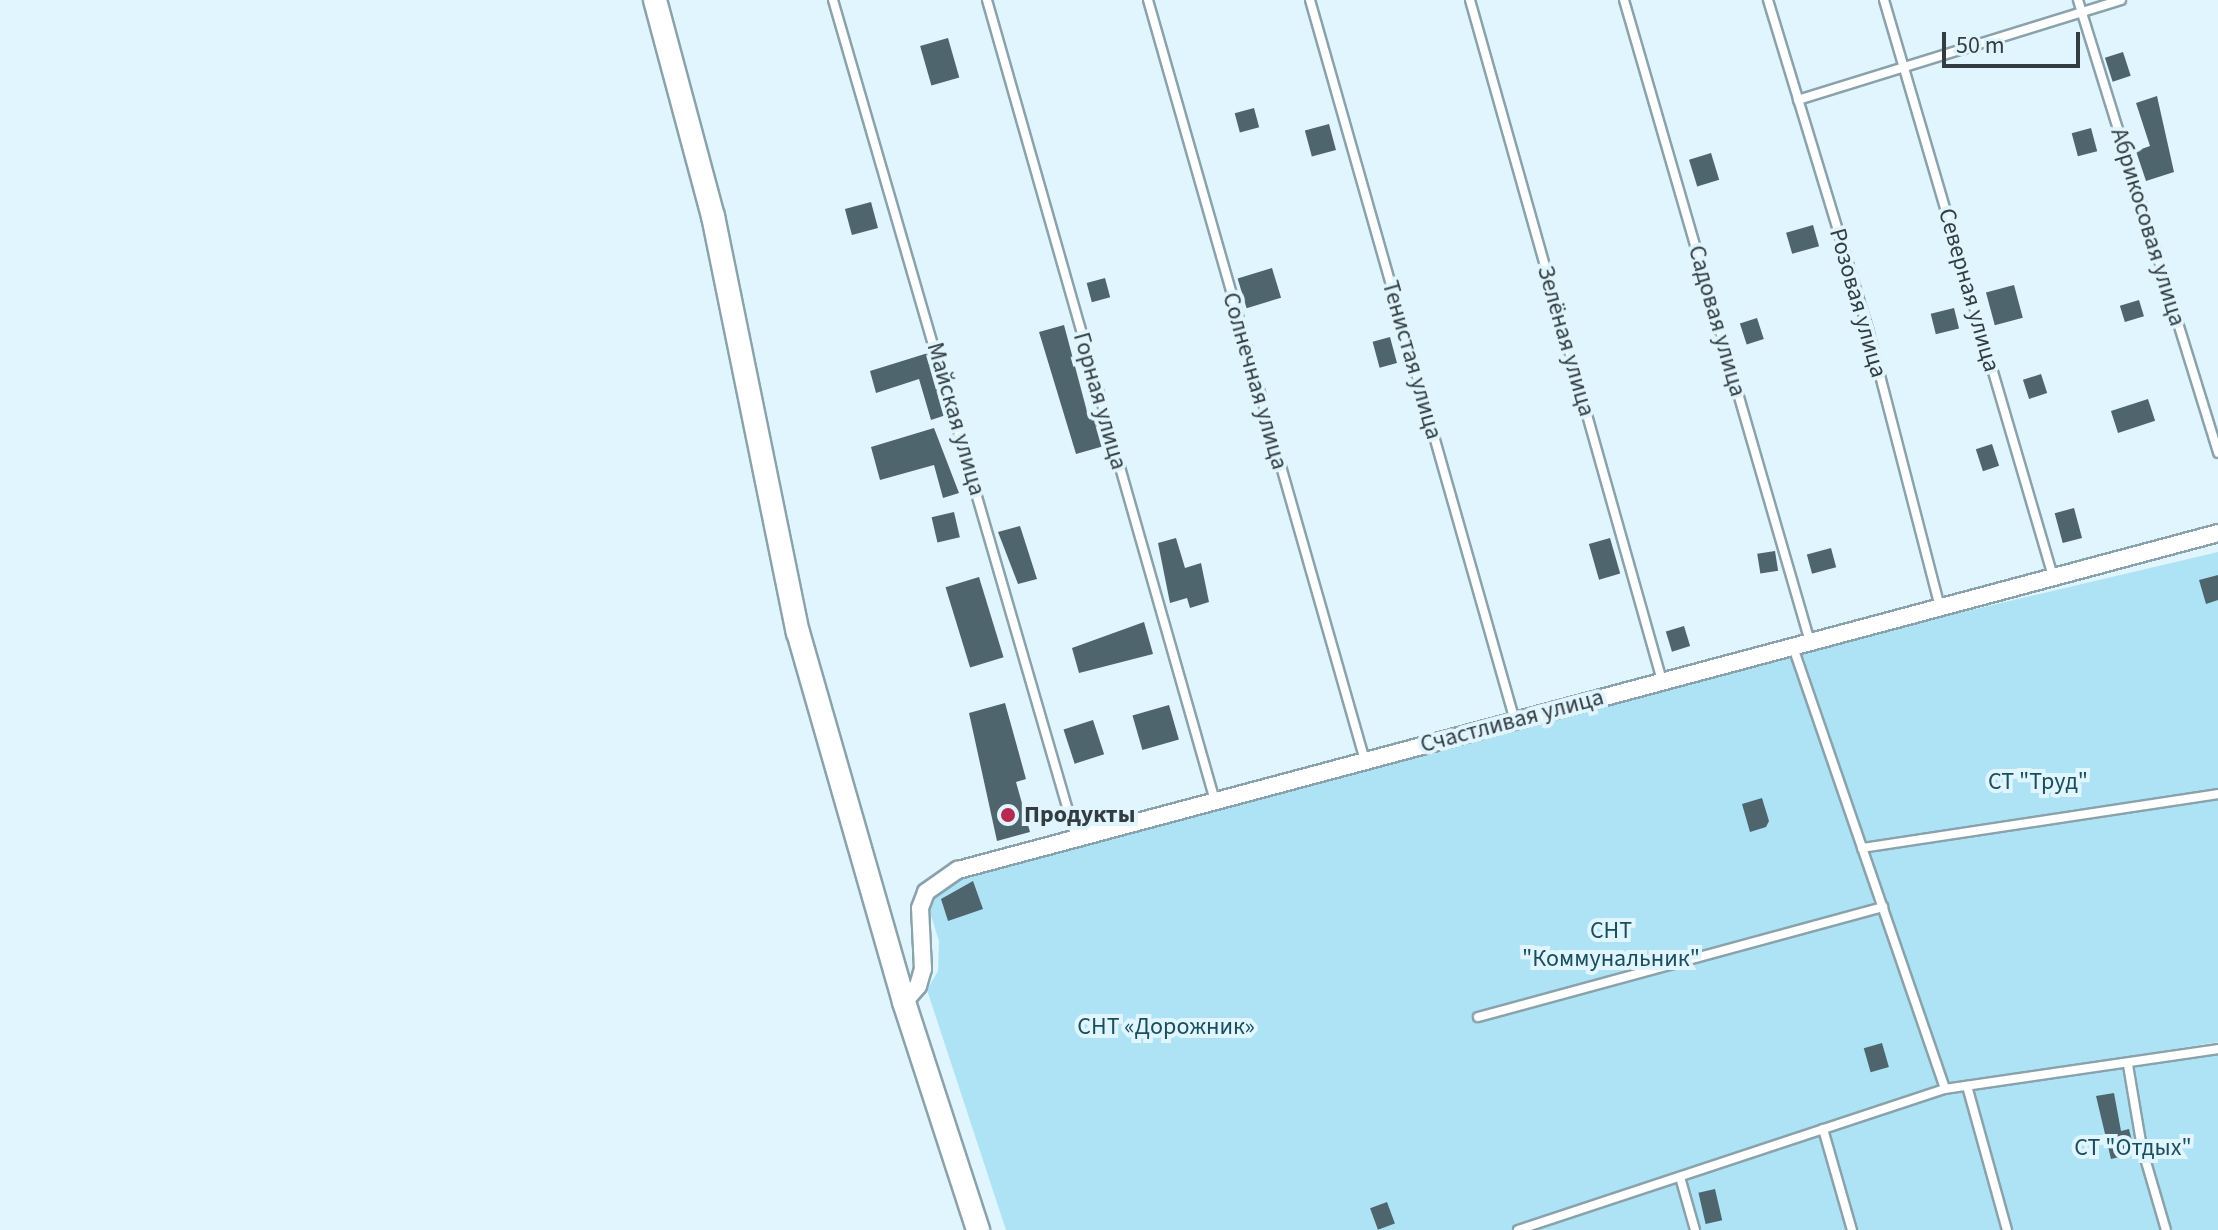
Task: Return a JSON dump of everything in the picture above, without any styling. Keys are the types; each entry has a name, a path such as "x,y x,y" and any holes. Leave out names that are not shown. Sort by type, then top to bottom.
{"main road":[{"path":"655,0 713,216 798,632 904,1002 978,1230"}],"street":[{"name":"Счастливая улица","path":"904,1002 918,986 923,969 920,908 934,882 958,870 1793,646 2054,581 2218,533"}],"lane":[{"name":"Майская улица","path":"833,0 1076,838"},
{"name":"Горная улица","path":"987,0 1215,801"},
{"name":"Солнечная улица","path":"1148,0 1365,761"},
{"name":"Тенистая улица","path":"1310,0 1515,721"},
{"name":"Зелёная улица","path":"1470,0 1662,681"},
{"name":"Садовая улица","path":"1624,0 1810,642"},
{"name":"Розовая улица","path":"1768,0 1868,329 1941,607"},
{"name":"Северная улица","path":"1884,0 2054,581"},
{"name":"Абрикосовая улица","path":"2078,0 2218,453"},
{"path":"1798,100 2121,0"},
{"path":"1793,646 1945,1089"},
{"path":"1862,848 2218,794"},
{"path":"1478,1017 1883,907"},
{"path":"1518,1230 1533,1228 1945,1089 2128,1065 2218,1049"},
{"path":"2128,1065 2142,1148 2166,1230"},
{"path":"1967,1086 2007,1230"},
{"path":"1823,1129 1852,1230"},
{"path":"1680,1177 1695,1230"}],"green space":[{"name":"СТ \"Труд\"","path":"2218,552 2218,1042 1949,1085 1801,650"},
{"path":"1793,646 1945,1089 2218,1049 2218,1230 1006,1230 927,990 938,971 939,941 929,909 933,890 964,875"}],"building":[{"path":"948,38 959,77 931,85 920,46"},
{"path":"2123,52 2131,76 2113,82 2105,58"},
{"path":"2157,96 2174,172 2146,181 2136,151 2150,146 2136,103"},
{"path":"1254,108 1259,127 1240,132 1235,113"},
{"path":"1329,124 1336,150 1312,157 1305,130"},
{"path":"2091,128 2097,151 2078,156 2072,133"},
{"path":"1711,153 1719,180 1697,187 1689,160"},
{"path":"871,202 878,228 852,235 845,209"},
{"path":"1813,225 1819,246 1792,254 1786,233"},
{"path":"1272,268 1281,298 1247,308 1238,279"},
{"path":"1105,278 1110,297 1092,302 1087,283"},
{"path":"2014,285 2023,318 1995,325 1986,293"},
{"path":"2139,300 2144,316 2125,322 2120,306"},
{"path":"1954,308 1959,328 1936,334 1931,314"},
{"path":"1757,318 1764,339 1747,344 1740,324"},
{"path":"1064,325 1089,419 1095,417 1104,446 1076,454 1039,332"},
{"path":"1390,337 1397,363 1380,368 1373,342"},
{"path":"928,353 946,415 931,420 919,379 876,393 870,371"},
{"path":"2041,374 2047,393 2029,399 2023,380"},
{"path":"2148,399 2155,421 2118,433 2111,411"},
{"path":"934,428 959,493 943,498 934,465 880,480 871,447"},
{"path":"1992,444 1999,466 1983,471 1976,449"},
{"path":"2074,508 2082,538 2063,543 2055,513"},
{"path":"954,512 960,537 937,543 932,517"},
{"path":"1020,526 1037,579 1018,584 998,532"},
{"path":"1176,538 1185,568 1201,563 1209,602 1190,608 1187,598 1170,603 1158,543"},
{"path":"1610,538 1620,574 1599,580 1589,544"},
{"path":"1831,548 1836,567 1812,574 1807,554"},
{"path":"1775,551 1778,571 1760,574 1757,554"},
{"path":"2218,575 2218,600 2206,604 2199,580"},
{"path":"979,577 1004,657 970,668 946,587"},
{"path":"1144,622 1153,654 1079,673 1072,648"},
{"path":"1684,626 1690,646 1672,652 1666,632"},
{"path":"1005,703 1026,779 1016,782 1030,832 997,841 969,713"},
{"path":"1169,705 1179,740 1142,750 1132,715"},
{"path":"1093,720 1104,754 1075,764 1064,730"},
{"path":"1762,798 1769,821 1766,827 1750,832 1742,804"},
{"path":"973,881 983,909 948,921 941,899"},
{"path":"1882,1043 1889,1067 1871,1072 1864,1048"},
{"path":"2114,1093 2121,1131 2129,1129 2135,1153 2111,1159 2096,1096"},
{"path":"1715,1189 1722,1220 1706,1224 1698,1193"},
{"path":"1387,1202 1395,1224 1378,1230 1370,1208"}],"place":[{"name":"Продукты","path":"1008,815"}],"park label":[{"name":"СНТ \"Коммунальник\"","path":"1611,945"},
{"name":"СНТ «Дорожник»","path":"1166,1027"},
{"name":"СТ \"Отдых\"","path":"2133,1148"}]}
